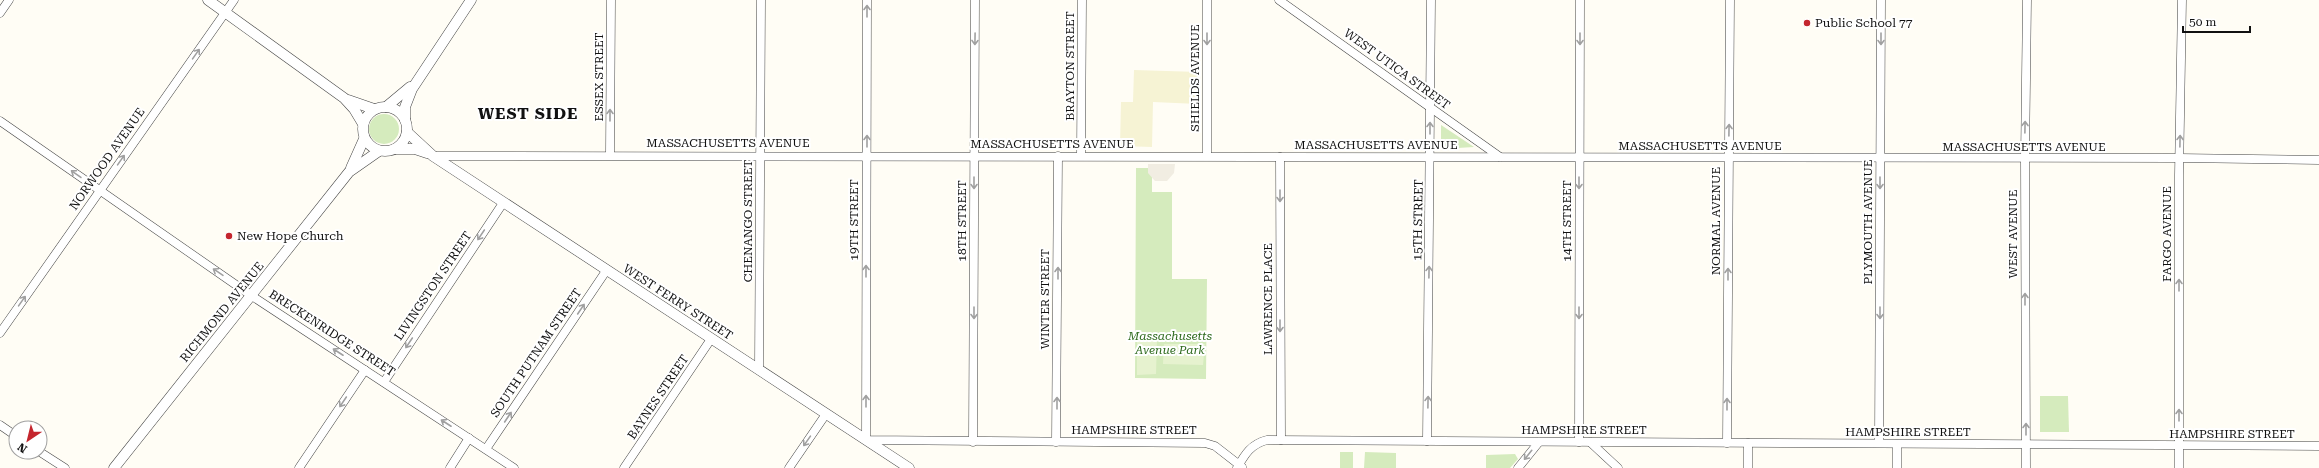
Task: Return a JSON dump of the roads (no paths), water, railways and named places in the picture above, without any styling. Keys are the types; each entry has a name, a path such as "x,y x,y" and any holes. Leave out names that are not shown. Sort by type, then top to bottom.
{"street":[{"path":"0,13 9,0"},
{"path":"208,0 344,98 354,109 362,124 364,139 370,146 379,151 395,149 404,141 407,132 405,120 406,102 419,77 470,0"},
{"name":"NORWOOD AVENUE","path":"0,333 234,0"},
{"name":"ESSEX STREET","path":"610,154 611,0"},
{"name":"CHENANGO STREET","path":"759,370 761,0"},
{"name":"19TH STREET","path":"866,440 867,0"},
{"name":"18TH STREET","path":"973,442 975,0"},
{"name":"BRAYTON STREET","path":"1081,156 1082,0"},
{"name":"SHIELDS AVENUE","path":"1207,0 1207,156"},
{"name":"WEST UTICA STREET","path":"1279,0 1500,157"},
{"name":"15TH STREET","path":"1427,441 1431,0"},
{"name":"14TH STREET","path":"1579,442 1580,0"},
{"name":"NORMAL AVENUE","path":"1727,443 1730,0"},
{"name":"PLYMOUTH AVENUE","path":"1879,443 1881,0"},
{"name":"WEST AVENUE","path":"2026,468 2025,159 2027,0"},
{"name":"FARGO AVENUE","path":"2178,468 2179,158 2182,0"},
{"path":"344,98 374,109 386,107 399,98 419,77"},
{"path":"386,107 396,110 405,120"},
{"path":"362,124 367,115 374,109"},
{"name":"BRECKENRIDGE STREET","path":"0,120 252,296 514,468"},
{"name":"WEST FERRY STREET","path":"407,132 433,156 503,203 910,468"},
{"name":"RICHMOND AVENUE","path":"114,468 350,172 364,139"},
{"name":"WEST FERRY STREET","path":"395,149 420,150 433,156"},
{"name":"RICHMOND AVENUE","path":"350,172 379,151"},
{"name":"MASSACHUSETTS AVENUE","path":"433,156 610,154 1880,159 2179,158 2319,160"},
{"name":"WINTER STREET","path":"1056,442 1058,156"},
{"name":"LAWRENCE PLACE","path":"1280,157 1280,440"},
{"name":"LIVINGSTON STREET","path":"384,382 503,203"},
{"name":"SOUTH PUTNAM STREET","path":"486,449 606,271"},
{"name":"BAYNES STREET","path":"624,468 711,339"},
{"path":"299,468 365,370"},
{"path":"789,468 826,414"},
{"path":"450,468 470,438"},
{"name":"HAMPSHIRE STREET","path":"866,440 1205,443 1215,446 1240,467 1245,454 1257,443 1280,440 2319,446"},
{"path":"1518,468 1539,442"},
{"path":"1590,442 1618,468"},
{"path":"1748,443 1748,468"},
{"path":"1897,444 1897,468"},
{"path":"48,457 65,468"}],"place":[{"name":"Public School 77","path":"1807,23"},
{"name":"New Hope Church","path":"229,236"}],"district":[{"name":"WEST SIDE","path":"528,113"}],"park label":[{"name":"Massachusetts Avenue Park","path":"1170,343"}]}
